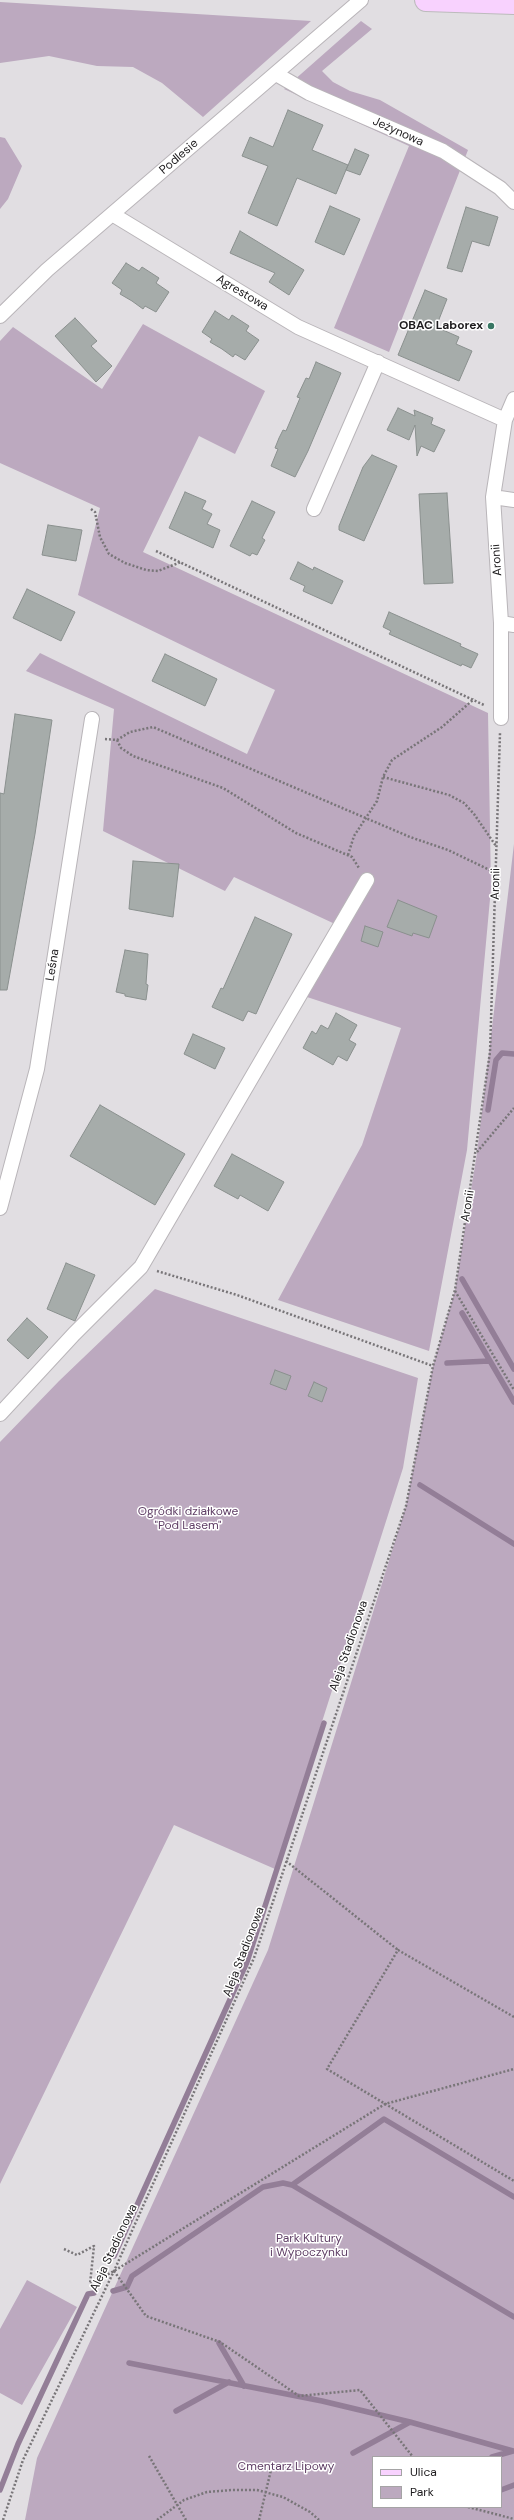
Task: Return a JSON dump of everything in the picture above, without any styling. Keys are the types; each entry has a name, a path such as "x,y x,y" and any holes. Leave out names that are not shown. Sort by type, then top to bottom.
{"main road":[{"path":"426,0 514,3"}],"street":[{"name":"Podlesie","path":"0,316 47,270 361,0"},
{"name":"Jeżynowa","path":"276,74 309,93 443,151 500,188 514,202"},
{"name":"Agrestowa","path":"112,214 298,327 505,420"},
{"path":"314,509 378,362"},
{"name":"Aronii","path":"501,715 508,624 493,497 505,420 514,399"},
{"path":"493,497 514,500"},
{"name":"Leśna","path":"0,1208 37,1069 92,719"},
{"path":"0,1414 74,1334 141,1267 367,880"}],"path":[{"path":"90,509 95,512 100,537 109,554 125,563 146,570 158,571 181,562"},
{"path":"156,551 474,699 501,715"},
{"path":"348,855 354,836 367,819 377,800 383,777 392,760 442,727 474,699"},
{"name":"Aronii","path":"433,1366 455,1290 477,1153 490,1052 501,715"},
{"path":"352,857 296,833 223,788 133,756 121,748 117,740 130,732 153,727 367,819 448,850 496,873"},
{"path":"383,777 449,795 464,804 474,814 496,846"},
{"path":"477,1153 514,1108"},
{"path":"141,1267 237,1295 433,1366"},
{"path":"455,1290 514,1390"},
{"name":"Aleja Stadionowa","path":"3,2520 23,2460 114,2271 254,1958 406,1506 433,1366"},
{"path":"286,1861 398,1950 514,2017"},
{"path":"398,1950 326,2069 514,2180"},
{"path":"64,2248 77,2256 94,2246 90,2284 114,2271 385,2104 514,2069"},
{"path":"114,2271 146,2316 220,2342 299,2396 360,2390 412,2456"},
{"path":"149,2456 186,2520"},
{"path":"259,2520 271,2470"},
{"path":"157,2520 176,2504 213,2492 232,2490 265,2492 283,2497 310,2512 319,2520"},
{"path":"472,2508 514,2519"}],"green space":[{"path":"0,2 311,21 203,117 162,83 133,67 97,66 49,56 0,63"},
{"path":"361,21 372,29 322,71 333,82 350,91 380,100 468,150 389,352 334,328 409,146 284,89"},
{"path":"0,137 5,138 22,166 8,199 0,209"},
{"path":"143,324 265,391 235,454 199,436 143,552 488,713 491,888 467,1150 429,1351 278,1300 362,1145 401,1028 307,997 335,924 234,877 225,891 103,831 114,709 26,671 40,653 247,754 275,690 78,595 100,508 0,463 0,341 13,327 102,389"},
{"name":"Park Kultury i Wypoczynku","path":"514,844 514,2520 25,2520 37,2458 268,1950 406,1506 433,1366 455,1290 477,1153"},
{"name":"Ogródki działkowe \"Pod Lasem\"","path":"155,1289 418,1378 403,1468 275,1869 174,1825 0,2184 0,1442 59,1381"},
{"path":"27,2280 77,2307 22,2405 0,2393 0,2329"}],"building":[{"path":"288,110 323,125 312,150 348,165 336,194 297,178 277,226 248,213 268,166 242,156 250,137 273,147"},
{"path":"355,149 369,155 360,175 346,170"},
{"path":"330,206 360,219 344,255 315,242"},
{"path":"466,207 498,217 489,246 472,241 462,272 447,268"},
{"path":"240,231 304,270 289,295 269,282 275,273 230,253"},
{"path":"126,263 139,271 142,267 159,278 156,283 169,292 156,312 145,306 143,309 120,294 122,290 112,283"},
{"path":"425,290 447,299 436,327 459,337 456,344 472,351 459,381 398,355"},
{"path":"215,311 229,320 232,315 249,326 246,331 259,340 245,360 235,354 233,357 210,342 212,339 202,332"},
{"path":"75,318 97,341 91,346 112,366 96,382 55,336"},
{"path":"316,362 341,373 308,451 295,477 271,466 278,449 275,448 279,438 283,430 286,431 300,398 297,397 306,378 309,379"},
{"path":"398,408 415,416 414,410 433,418 431,424 445,430 434,452 421,446 417,456 415,425 409,440 387,430"},
{"path":"372,455 397,466 364,541 339,530 339,526 363,467"},
{"path":"185,492 206,501 202,509 212,514 207,524 220,530 213,548 169,528"},
{"path":"447,493 453,583 424,584 419,494"},
{"path":"252,501 275,512 262,538 265,540 257,555 252,553 250,556 230,546"},
{"path":"48,525 82,530 76,561 42,555"},
{"path":"298,562 313,570 314,567 343,581 332,604 303,591 305,586 290,579"},
{"path":"27,589 75,612 61,641 13,618"},
{"path":"389,612 461,644 460,646 478,654 471,668 462,664 461,666 389,634 391,631 383,627"},
{"path":"165,654 217,679 205,706 152,681"},
{"path":"15,714 52,720 35,834 7,990 0,990 0,793 4,794"},
{"path":"133,861 179,864 173,917 129,909"},
{"path":"398,900 437,916 429,938 413,933 412,936 387,927"},
{"path":"255,917 292,934 256,1014 248,1011 243,1021 212,1007 221,988 223,989"},
{"path":"365,926 383,932 378,947 361,941"},
{"path":"125,950 148,954 146,984 148,985 146,1000 125,996 125,994 116,992"},
{"path":"336,1013 357,1025 349,1040 356,1044 347,1061 338,1056 333,1065 303,1048 312,1031 316,1034 321,1025 328,1029"},
{"path":"193,1034 225,1048 215,1069 184,1054"},
{"path":"100,1105 185,1154 155,1205 70,1156"},
{"path":"232,1154 284,1182 268,1211 240,1195 238,1199 214,1186"},
{"path":"66,1263 95,1275 75,1321 47,1309"},
{"path":"27,1318 48,1337 28,1359 7,1340"},
{"path":"275,1370 291,1376 286,1390 270,1384"},
{"path":"314,1382 327,1388 322,1402 308,1396"}],"waterway":[{"path":"488,1110 496,1060 502,1053 514,1054"},
{"path":"462,1279 514,1369"},
{"path":"462,1313 514,1402"},
{"path":"447,1363 489,1361"},
{"path":"420,1485 514,1544"},
{"path":"114,2256 247,1962 324,1723"},
{"path":"292,2185 384,2119 514,2197"},
{"path":"113,2291 127,2287 132,2276 263,2187 283,2183 292,2185 514,2317"},
{"path":"0,2490 18,2444 88,2294 94,2293"},
{"path":"219,2343 244,2386"},
{"path":"129,2363 322,2401 410,2422"},
{"path":"176,2411 229,2382"},
{"path":"353,2453 410,2422 513,2451"},
{"path":"496,2456 513,2451"},
{"path":"502,2490 514,2485"}],"place":[{"name":"OBAC Laborex","path":"491,326"}],"park label":[{"name":"Cmentarz Lipowy","path":"286,2467"}]}
